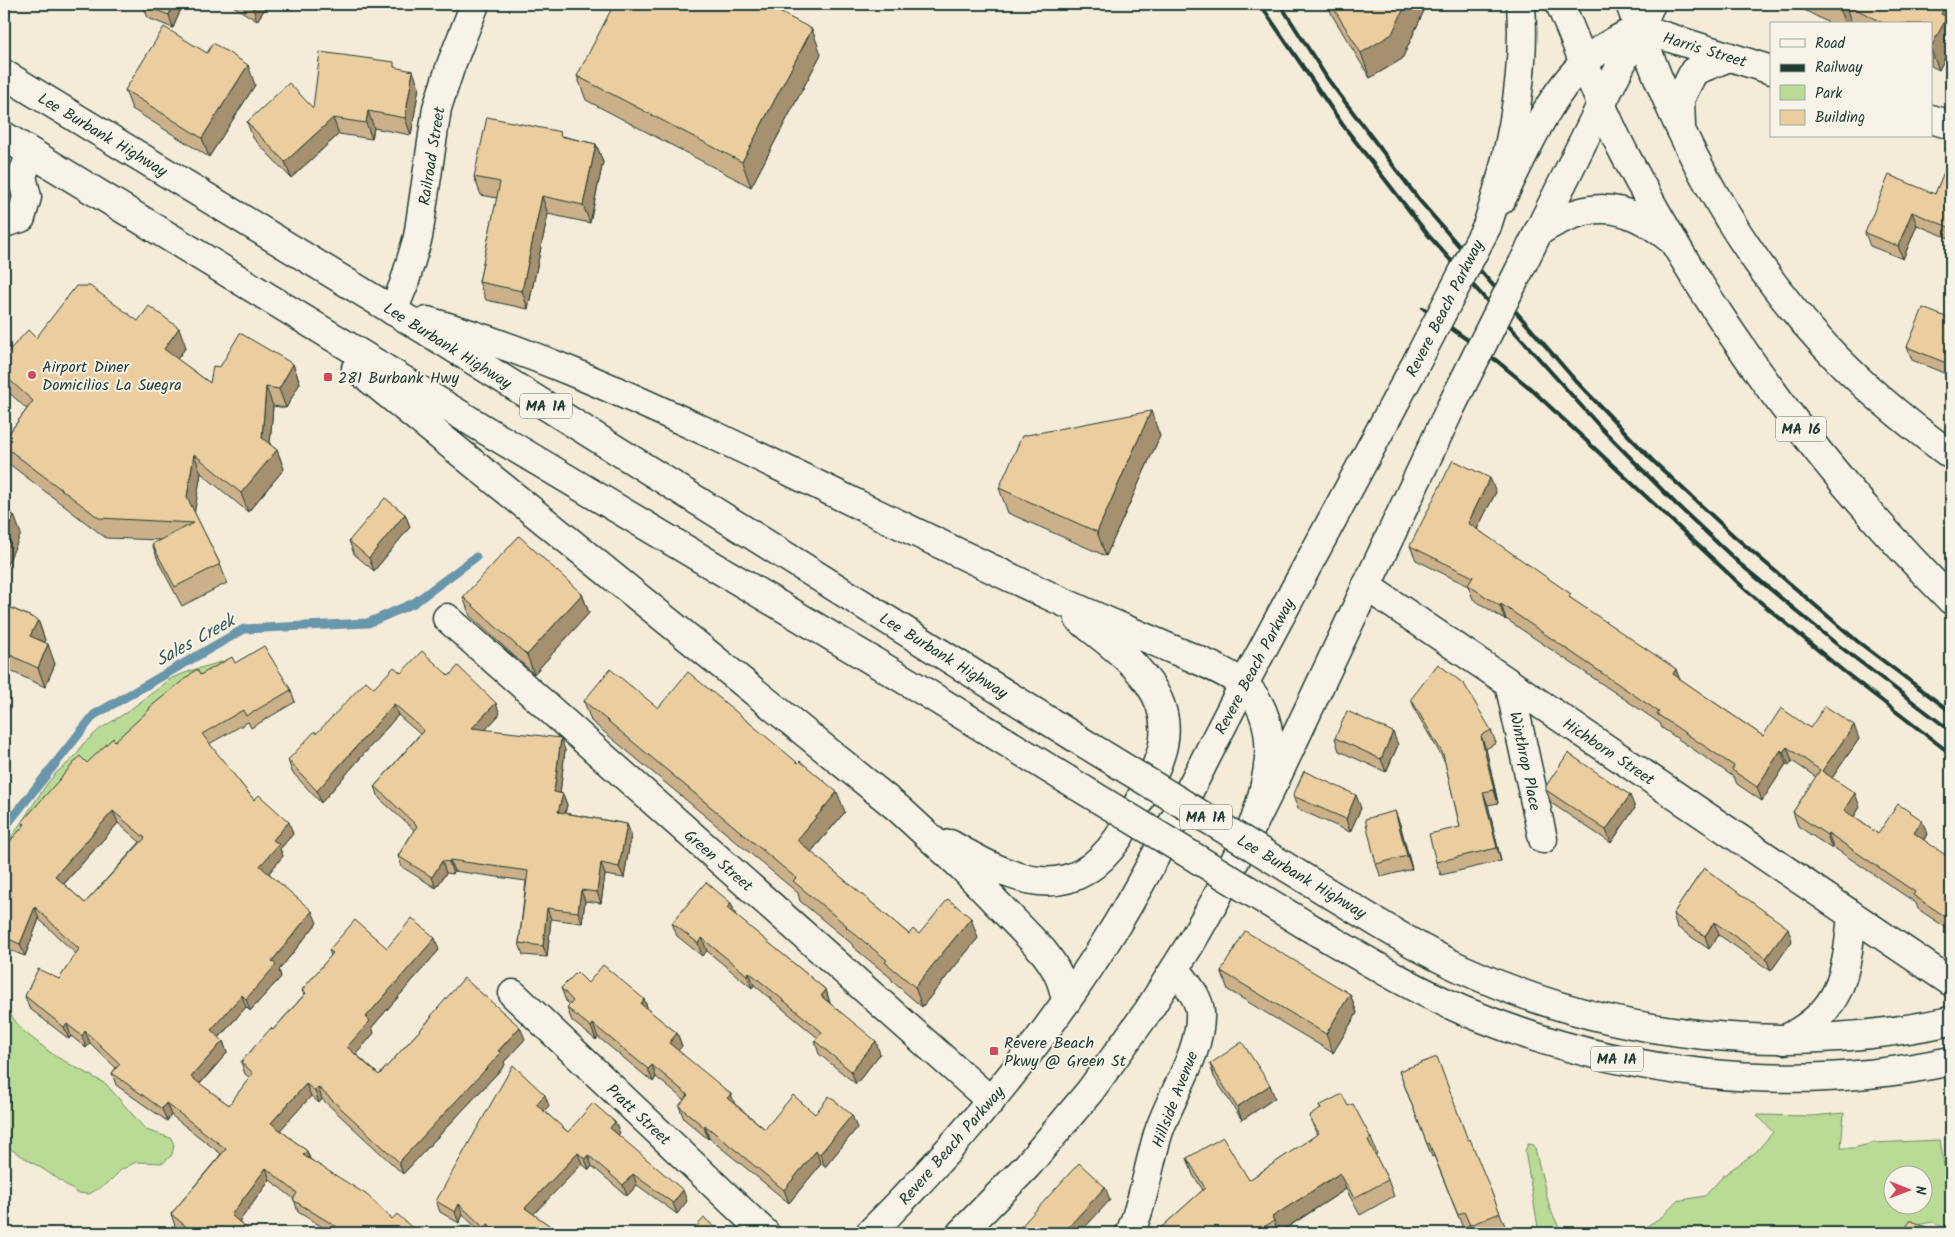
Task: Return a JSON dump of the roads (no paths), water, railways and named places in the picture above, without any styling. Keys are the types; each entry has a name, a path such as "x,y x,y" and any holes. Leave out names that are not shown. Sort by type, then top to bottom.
{"main road":[{"name":"Railroad Street","path":"393,311 404,284 418,237 439,101 450,65 476,4"},
{"path":"1487,226 1503,172 1517,95 1521,4"},
{"name":"MA 16","path":"1560,4 1624,152 1672,241 1726,326 1790,416 1862,504 1951,600"},
{"path":"961,1233 1026,1166 1090,1092 1148,1012 1176,969 1215,901 1451,406 1602,103 1634,16 1651,4"},
{"path":"1634,16 1682,132 1716,197 1778,290 1810,330 1844,366 1880,399 1951,455"},
{"name":"Revere Beach Parkway","path":"870,1233 939,1162 991,1100 1066,1002 1130,902 1556,97 1574,72 1584,62 1610,44 1634,16"},
{"name":"Harris Street","path":"1634,16 1730,57 1770,70"},
{"path":"1682,132 1680,99 1694,71 1730,57"},
{"name":"Lee Burbank Highway","path":"4,74 393,311 1084,743 1327,892 1440,958 1528,996 1590,1014 1650,1027 1712,1036 1784,1040 1862,1036 1951,1021"},
{"path":"1932,119 1951,125"},
{"name":"MA 1A","path":"4,136 19,168 269,298 482,428 925,692 1309,927 1407,983 1462,1010 1533,1036 1613,1058 1686,1072 1786,1078 1836,1077 1888,1072 1951,1061"},
{"path":"4,224 21,218 26,197 19,168"},
{"path":"1538,232 1558,220 1575,213 1591,209 1603,209 1639,218 1659,230 1672,241"},
{"path":"269,298 899,809 928,830 967,854 1001,870 1033,880 1058,882 1070,879 1091,868 1111,850 1151,777 1160,756 1165,731 1163,711 1148,682 1130,662 1051,597"},
{"path":"393,311 471,333 594,380 797,474 1051,597 1194,658 1244,684 1258,702 1264,714 1269,743 1266,779 1256,817"},
{"name":"Hichborn Street","path":"1366,586 1951,982"},
{"name":"Green Street","path":"447,618 991,1100"},
{"name":"Winthrop Place","path":"1509,683 1543,839"},
{"path":"899,809 962,868 1043,951 1052,962 1062,981 1066,1002"},
{"path":"1784,1040 1800,1032 1825,1010 1835,997 1846,966 1852,915"},
{"name":"Hillside Avenue","path":"1130,1233 1141,1203 1158,1134 1190,1059 1199,1028 1200,1009 1197,1001 1176,969"},
{"name":"Pratt Street","path":"513,994 765,1233"}],"waterway":[{"name":"Sales Creek","path":"4,828 94,715 244,629 368,623 414,603 476,557"}],"railway":[{"path":"1260,4 1342,124 1429,236 1602,429 1677,505 1740,564 1834,642 1951,731"},
{"path":"1280,4 1327,78 1420,201 1575,380 1652,460 1734,536 1857,641 1951,712"},
{"path":"1423,308 1497,361 1531,389 1746,590 1842,670 1951,754"}],"place":[{"name":"Airport Diner Domicilios La Suegra","path":"32,375"},
{"name":"281 Burbank Hwy","path":"328,377"},
{"name":"Revere Beach Pkwy @ Green St","path":"994,1051"}]}
